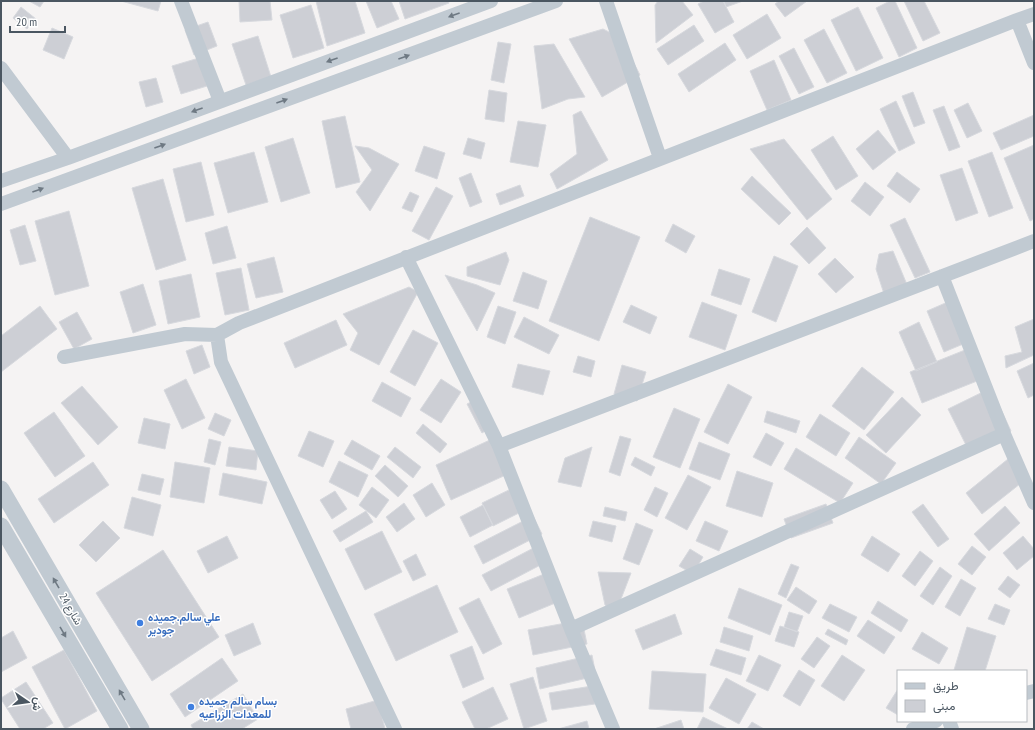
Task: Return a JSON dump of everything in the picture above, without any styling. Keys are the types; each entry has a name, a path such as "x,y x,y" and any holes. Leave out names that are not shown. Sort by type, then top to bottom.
{"street":[{"path":"181,1 220,101"},
{"path":"1,181 68,158 491,1"},
{"path":"1,204 556,1"},
{"path":"606,1 660,158"},
{"path":"64,357 185,334 217,335 239,323 406,257 1034,14"},
{"path":"1017,20 1034,64"},
{"path":"1,68 68,158"},
{"path":"499,446 1034,241"},
{"path":"406,257 499,446 571,629 613,729"},
{"path":"942,276 1004,434 1034,502"},
{"path":"217,335 222,362 395,729"},
{"path":"571,629 1004,434"},
{"name":"شارع 24","path":"1,489 141,729"},
{"name":"شارع 24","path":"1,526 115,727"},
{"path":"913,729 933,722"}],"building":[{"path":"29,1 44,1 40,7"},
{"path":"121,1 161,1 158,11"},
{"path":"239,1 270,1 272,20 240,22"},
{"path":"316,1 355,1 365,33 327,46"},
{"path":"366,1 391,1 399,19 377,28"},
{"path":"399,1 448,1 449,3 405,19"},
{"path":"658,1 682,1 693,15 656,43 655,5"},
{"path":"704,1 723,1 734,22 715,33 698,4"},
{"path":"724,1 743,1 726,7"},
{"path":"779,1 807,1 785,17 775,4"},
{"path":"890,1 895,1 917,48 899,57 876,8"},
{"path":"904,1 924,1 940,33 923,41"},
{"path":"311,5 324,48 293,58 280,15"},
{"path":"21,7 36,19 27,29 13,18"},
{"path":"858,7 883,58 856,71 831,20"},
{"path":"767,14 781,38 747,59 733,35"},
{"path":"208,22 217,46 194,55 185,30"},
{"path":"694,25 704,41 668,65 657,49"},
{"path":"52,28 73,37 64,59 43,50"},
{"path":"603,29 621,38 640,75 602,97 569,39"},
{"path":"824,29 847,73 827,83 804,40"},
{"path":"258,36 271,77 246,85 232,44"},
{"path":"498,42 511,44 504,83 491,80"},
{"path":"725,43 736,60 689,92 678,74"},
{"path":"554,44 585,97 568,99 542,109 534,46"},
{"path":"794,48 814,87 799,94 779,56"},
{"path":"199,58 207,86 181,94 172,66"},
{"path":"774,60 791,100 767,110 750,71"},
{"path":"156,78 163,102 146,107 139,82"},
{"path":"489,90 507,93 504,122 485,119"},
{"path":"913,92 925,123 914,127 902,96"},
{"path":"896,101 915,143 899,151 880,109"},
{"path":"968,103 982,131 967,138 954,110"},
{"path":"944,106 960,147 949,151 933,110"},
{"path":"581,111 608,160 557,189 550,174 577,154 573,115"},
{"path":"1034,115 1034,136 1001,150 993,133"},
{"path":"345,116 360,182 336,188 322,121"},
{"path":"518,121 546,125 538,167 510,162"},
{"path":"878,130 896,152 873,170 856,149"},
{"path":"833,136 858,176 836,190 811,150"},
{"path":"293,138 310,193 281,202 265,147"},
{"path":"468,138 485,143 481,159 463,154"},
{"path":"784,139 832,199 807,220 750,149"},
{"path":"1034,145 1034,219 1030,221 1004,158"},
{"path":"355,146 369,148 399,164 370,211 356,192 372,170"},
{"path":"424,146 445,153 437,179 415,171"},
{"path":"254,152 268,202 228,213 214,163"},
{"path":"992,152 1013,208 989,217 968,161"},
{"path":"201,162 214,215 186,222 173,169"},
{"path":"962,168 978,213 956,221 940,175"},
{"path":"897,172 920,189 910,203 887,186"},
{"path":"471,173 482,202 470,207 459,178"},
{"path":"752,176 791,213 779,225 741,189"},
{"path":"163,179 186,260 156,270 132,188"},
{"path":"865,182 884,197 870,216 851,201"},
{"path":"520,185 524,196 500,205 496,194"},
{"path":"436,187 453,196 429,240 412,231"},
{"path":"410,192 419,196 412,212 402,208"},
{"path":"69,211 89,286 55,295 35,221"},
{"path":"590,217 640,237 599,341 549,321"},
{"path":"905,218 930,272 915,278 890,225"},
{"path":"673,224 695,236 686,253 665,241"},
{"path":"25,225 36,261 20,265 10,230"},
{"path":"227,226 236,258 213,264 205,233"},
{"path":"807,227 826,248 809,264 790,244"},
{"path":"893,251 908,287 885,297 876,269 879,254"},
{"path":"506,252 509,260 500,285 467,276 467,267"},
{"path":"774,256 798,266 776,322 752,312"},
{"path":"274,257 283,292 256,298 247,264"},
{"path":"835,258 854,277 836,293 818,274"},
{"path":"241,268 249,310 225,315 216,273"},
{"path":"719,269 750,279 741,305 711,295"},
{"path":"523,272 547,281 538,309 513,301"},
{"path":"191,274 200,317 168,324 159,281"},
{"path":"445,275 477,285 495,293 477,331"},
{"path":"143,284 156,325 133,333 120,292"},
{"path":"409,287 418,292 379,365 350,350 358,333 343,314"},
{"path":"950,301 968,342 944,352 927,311"},
{"path":"702,302 737,315 725,350 689,337"},
{"path":"631,305 657,317 650,334 623,322"},
{"path":"40,306 57,329 1,372 1,336"},
{"path":"498,306 516,312 505,344 487,337"},
{"path":"77,312 92,339 74,349 59,322"},
{"path":"524,317 559,335 549,354 514,337"},
{"path":"1034,319 1034,355 1006,368 1005,356 1022,352 1015,327"},
{"path":"336,320 347,345 295,368 284,343"},
{"path":"919,322 937,362 916,371 899,332"},
{"path":"413,330 438,343 415,386 390,372"},
{"path":"202,345 210,367 194,374 186,351"},
{"path":"965,350 977,381 922,403 910,372"},
{"path":"578,356 595,361 591,377 573,372"},
{"path":"1034,363 1034,395 1028,398 1017,371"},
{"path":"518,364 550,371 543,395 512,387"},
{"path":"622,365 646,372 637,401 614,394"},
{"path":"862,367 894,392 864,430 832,406"},
{"path":"186,379 205,418 182,429 164,390"},
{"path":"441,379 461,392 441,423 420,410"},
{"path":"382,382 411,398 401,417 372,401"},
{"path":"728,384 752,397 728,444 704,432"},
{"path":"82,386 118,427 98,445 61,403"},
{"path":"991,388 1011,431 969,451 948,409"},
{"path":"902,397 921,415 886,453 866,435"},
{"path":"475,400 490,428 482,433 467,404"},
{"path":"674,408 700,419 680,468 653,457"},
{"path":"767,411 800,421 796,433 764,422"},
{"path":"54,412 85,456 55,477 24,433"},
{"path":"215,413 231,420 224,436 208,429"},
{"path":"820,414 850,433 836,456 806,437"},
{"path":"144,418 170,424 165,449 138,443"},
{"path":"423,424 447,444 440,453 416,433"},
{"path":"309,431 334,441 323,467 298,456"},
{"path":"766,433 784,443 771,466 753,457"},
{"path":"620,436 631,439 620,476 609,472"},
{"path":"859,437 896,463 881,484 845,458"},
{"path":"209,439 221,442 215,465 204,462"},
{"path":"492,439 508,474 451,500 436,465"},
{"path":"352,440 380,456 372,470 344,454"},
{"path":"699,442 730,454 720,480 689,469"},
{"path":"229,447 258,451 256,470 226,466"},
{"path":"395,447 421,467 413,478 387,457"},
{"path":"592,447 581,487 558,482 565,458"},
{"path":"796,448 853,483 840,503 784,469"},
{"path":"635,457 655,467 651,476 631,465"},
{"path":"1008,459 1025,480 982,514 966,493"},
{"path":"339,461 368,475 358,497 329,482"},
{"path":"93,462 109,485 54,523 38,499"},
{"path":"175,462 210,468 204,503 170,497"},
{"path":"385,465 408,486 398,497 375,476"},
{"path":"737,471 773,483 762,517 726,506"},
{"path":"223,473 267,482 262,504 219,495"},
{"path":"142,474 164,479 160,495 138,490"},
{"path":"688,475 711,487 687,530 665,518"},
{"path":"432,483 445,505 426,517 413,495"},
{"path":"517,486 527,509 493,526 482,503"},
{"path":"372,487 389,500 376,518 359,505"},
{"path":"655,487 668,493 657,517 644,510"},
{"path":"335,491 347,509 332,519 320,500"},
{"path":"132,497 161,505 153,536 124,528"},
{"path":"404,503 415,519 397,532 386,517"},
{"path":"826,504 833,523 791,538 784,519"},
{"path":"923,504 949,539 938,547 912,512"},
{"path":"483,505 493,525 470,537 460,517"},
{"path":"1005,506 1020,523 989,551 974,534"},
{"path":"605,507 627,512 625,521 603,516"},
{"path":"366,511 373,522 340,542 333,531"},
{"path":"533,516 542,534 483,564 474,546"},
{"path":"103,521 120,538 96,562 79,545"},
{"path":"593,521 616,526 612,542 589,536"},
{"path":"705,521 728,531 719,551 696,541"},
{"path":"636,523 653,530 639,565 623,559"},
{"path":"382,531 402,572 365,590 345,549"},
{"path":"227,536 238,558 208,573 197,551"},
{"path":"872,536 900,554 888,572 861,555"},
{"path":"1023,536 1034,549 1034,556 1017,570 1003,553"},
{"path":"541,544 550,560 491,591 482,575"},
{"path":"972,546 986,557 972,575 958,564"},
{"path":"690,549 703,557 693,574 679,566"},
{"path":"163,550 219,637 152,681 96,593"},
{"path":"920,551 933,561 915,586 902,576"},
{"path":"416,554 426,575 413,581 403,561"},
{"path":"791,564 799,567 786,598 778,594"},
{"path":"940,567 952,576 933,605 920,596"},
{"path":"554,570 565,599 519,618 507,589"},
{"path":"598,572 631,573 616,612 605,605"},
{"path":"1008,576 1020,585 1010,598 998,589"},
{"path":"961,579 976,588 960,616 945,607"},
{"path":"437,585 458,632 396,661 374,614"},
{"path":"796,587 817,601 809,614 787,600"},
{"path":"739,588 782,605 770,635 728,618"},
{"path":"479,598 502,644 483,654 459,608"},
{"path":"878,601 908,620 901,632 871,613"},
{"path":"830,604 857,617 849,632 822,618"},
{"path":"995,604 1010,610 1004,625 988,619"},
{"path":"789,612 803,616 797,632 784,627"},
{"path":"675,614 682,634 643,650 635,630"},
{"path":"582,620 587,644 533,655 528,630"},
{"path":"868,620 895,637 884,654 857,636"},
{"path":"253,623 261,644 234,656 225,635"},
{"path":"780,626 799,632 794,647 775,641"},
{"path":"724,627 753,636 749,651 720,642"},
{"path":"967,627 996,636 985,670 954,670"},
{"path":"828,629 848,640 846,645 825,634"},
{"path":"13,631 27,658 1,672 1,638"},
{"path":"922,632 948,648 939,664 912,649"},
{"path":"817,637 830,646 814,668 801,659"},
{"path":"472,646 484,679 463,688 450,655"},
{"path":"716,649 746,658 741,675 710,665"},
{"path":"64,650 97,711 65,729 32,667"},
{"path":"592,655 596,676 540,689 536,668"},
{"path":"759,655 781,665 768,691 746,681"},
{"path":"842,655 865,670 844,701 821,686"},
{"path":"222,658 238,681 185,717 170,694"},
{"path":"799,670 815,680 800,706 783,696"},
{"path":"652,671 706,674 703,712 649,709"},
{"path":"533,677 547,721 524,729 510,684"},
{"path":"726,678 756,694 739,724 709,708"},
{"path":"26,682 53,723 43,729 20,729 1,699"},
{"path":"592,686 595,704 552,710 549,693"},
{"path":"493,687 508,719 486,729 475,729 462,702"},
{"path":"897,691 897,714 886,708"},
{"path":"243,694 258,719 242,729 193,729 191,725"},
{"path":"378,700 385,729 351,729 346,709"},
{"path":"703,717 728,729 697,729"},
{"path":"681,720 684,729 654,729"},
{"path":"587,721 589,729 558,729"},
{"path":"752,722 764,729 747,729"}],"place":[{"name":"علي سالم.جميده جودير","path":"140,623"},
{"name":"بسام سالم جميده للمعدات الزراعيه","path":"191,707"}]}
